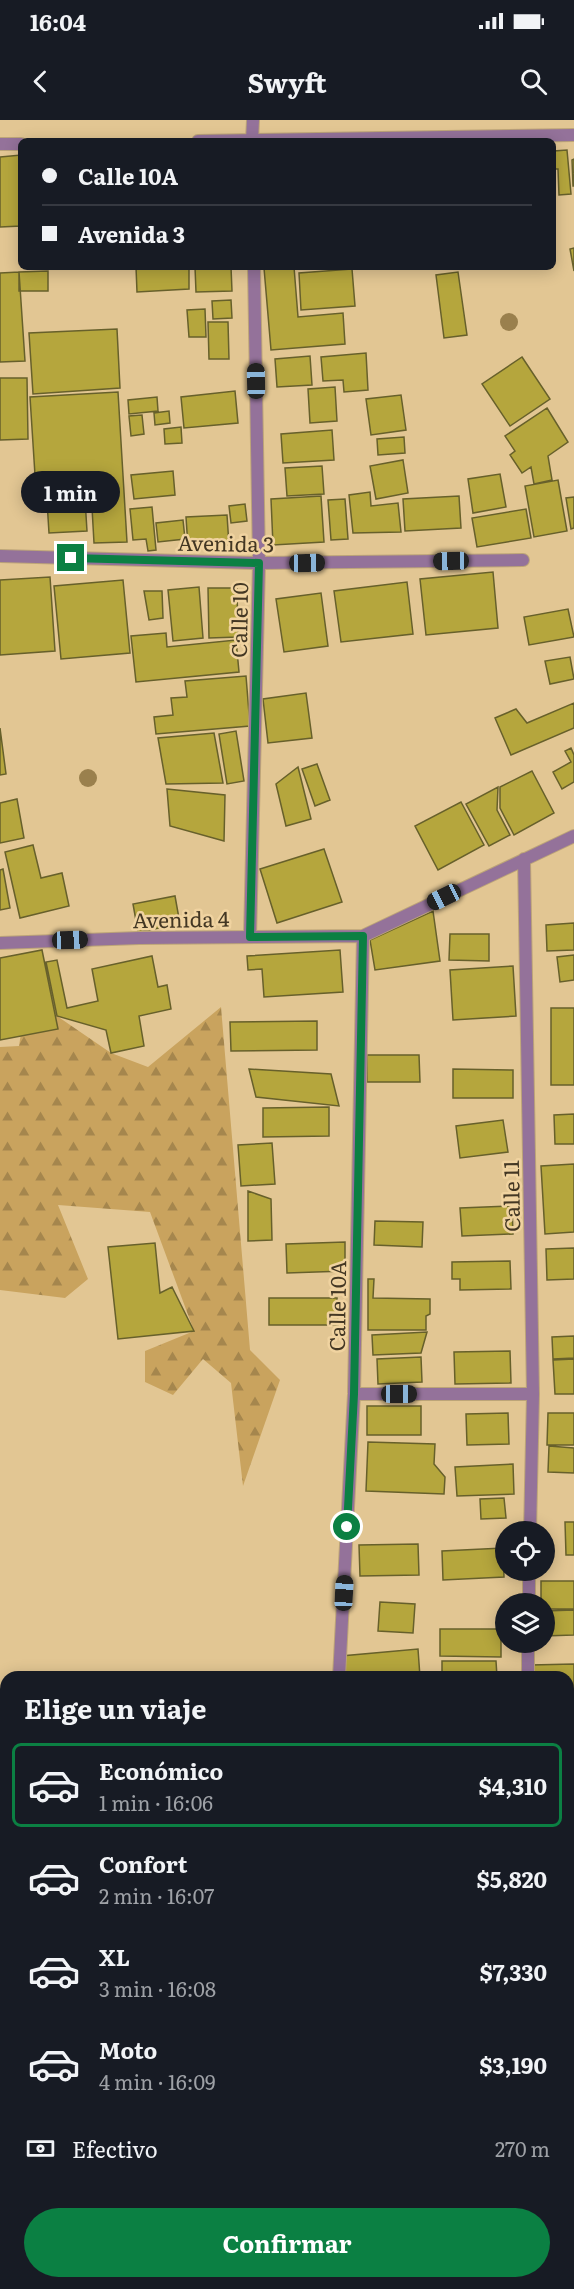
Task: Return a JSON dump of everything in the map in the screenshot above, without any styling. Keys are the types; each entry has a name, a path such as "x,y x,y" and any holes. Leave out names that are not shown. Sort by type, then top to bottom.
{"street":[{"path":"252,138 253,120"},
{"path":"413,138 574,135"},
{"path":"0,144 18,144"},
{"name":"Calle 10","path":"250,937 259,563 254,270"},
{"name":"Avenida 3","path":"0,556 259,563 523,560"},
{"name":"Avenida 4","path":"0,943 139,938 363,936 574,836"},
{"name":"Calle 11","path":"524,859 533,1394 530,1521"},
{"name":"Calle 10A","path":"339,1671 354,1394 363,936"},
{"path":"354,1394 533,1394"},
{"path":"528,1653 528,1671"}],"green space":[{"path":"221,1007 250,1350 280,1380 243,1486 231,1383 203,1359 173,1395 145,1382 145,1351 194,1331 150,1212 58,1205 88,1279 65,1298 0,1290 0,1047 19,1046 24,1014 57,1016 111,1053 148,1067"}],"building":[{"path":"567,150 571,194 559,195 556,151"},
{"path":"18,155 18,226 0,227 0,157"},
{"path":"574,159 574,186 573,186 572,160"},
{"path":"574,248 574,271 570,249"},
{"path":"136,270 189,270 189,289 137,292"},
{"path":"195,270 231,270 232,291 196,292"},
{"path":"264,270 294,270 298,317 343,313 345,344 271,350"},
{"path":"352,270 355,306 301,310 299,273"},
{"path":"48,271 48,291 19,291 19,272"},
{"path":"19,272 25,361 0,362 0,273"},
{"path":"458,272 467,335 444,338 436,275"},
{"path":"231,300 232,318 213,319 212,301"},
{"path":"205,309 206,337 189,337 187,310"},
{"path":"208,322 228,322 229,359 209,359"},
{"path":"117,329 120,388 33,394 29,333"},
{"path":"366,353 368,390 344,392 343,380 323,381 321,357"},
{"path":"310,356 312,385 277,387 275,359"},
{"path":"522,357 550,399 510,426 482,384"},
{"path":"0,378 27,378 28,439 0,440"},
{"path":"335,387 337,421 310,423 308,389"},
{"path":"235,391 238,423 184,428 181,397"},
{"path":"118,392 127,542 94,543 90,472 35,475 30,397"},
{"path":"401,395 406,430 371,435 366,399"},
{"path":"157,397 158,411 129,414 128,400"},
{"path":"547,408 568,442 548,456 552,480 534,484 531,467 522,473 510,455 515,451 505,436"},
{"path":"169,411 170,423 155,425 154,413"},
{"path":"142,415 144,434 131,436 129,416"},
{"path":"181,427 182,443 165,444 164,429"},
{"path":"332,430 334,460 283,463 281,434"},
{"path":"404,437 405,453 378,455 377,439"},
{"path":"403,460 408,493 376,499 370,466"},
{"path":"322,466 324,494 287,496 285,468"},
{"path":"173,471 175,495 134,499 131,475"},
{"path":"500,474 506,507 473,513 468,479"},
{"path":"558,480 567,531 534,537 525,486"},
{"path":"84,483 87,531 49,533 46,485"},
{"path":"370,492 371,506 398,503 401,532 353,533 349,495"},
{"path":"321,496 324,542 273,545 271,499"},
{"path":"459,496 461,528 405,531 403,499"},
{"path":"574,497 574,528 571,529 566,498"},
{"path":"345,499 348,539 331,540 328,500"},
{"path":"245,504 247,521 231,523 229,506"},
{"path":"152,507 156,550 148,551 146,539 133,540 130,509"},
{"path":"526,509 531,538 477,547 472,518"},
{"path":"227,515 229,545 188,547 186,517"},
{"path":"183,520 185,539 158,542 156,523"},
{"path":"493,572 498,628 426,635 420,579"},
{"path":"50,577 55,651 0,655 0,580"},
{"path":"123,580 130,653 61,659 54,586"},
{"path":"407,582 413,634 341,642 334,591"},
{"path":"199,587 203,638 173,641 168,590"},
{"path":"208,588 237,588 238,637 209,638"},
{"path":"144,591 162,591 163,618 149,620"},
{"path":"321,593 328,646 284,652 276,599"},
{"path":"568,609 574,637 529,645 524,617"},
{"path":"166,633 167,647 236,640 239,672 136,682 131,636"},
{"path":"570,657 574,679 550,684 545,661"},
{"path":"246,676 250,726 156,734 154,717 173,715 171,698 187,697 185,681"},
{"path":"306,693 312,738 268,743 263,699"},
{"path":"574,703 574,728 511,755 495,718 516,709 527,723"},
{"path":"0,728 6,774 0,775"},
{"path":"236,731 244,781 227,784 219,734"},
{"path":"214,733 223,783 166,784 158,738"},
{"path":"571,748 574,755 574,782 562,789 553,772 571,762 565,751"},
{"path":"317,764 330,800 315,806 302,769"},
{"path":"298,767 311,819 286,826 276,784"},
{"path":"532,771 554,813 514,835 500,808 500,787"},
{"path":"498,787 497,810 510,835 489,846 466,804"},
{"path":"167,789 225,795 224,841 170,826"},
{"path":"17,799 24,838 0,843 0,803"},
{"path":"461,802 484,845 438,870 415,826"},
{"path":"33,845 41,878 62,873 69,906 20,918 5,852"},
{"path":"324,849 342,902 277,923 260,869"},
{"path":"3,869 10,908 0,910 0,870"},
{"path":"175,896 180,924 138,932 133,904"},
{"path":"433,911 440,961 375,970 370,940"},
{"path":"574,923 574,950 547,951 546,925"},
{"path":"450,934 489,934 489,961 449,960"},
{"path":"42,950 58,1029 0,1040 0,958"},
{"path":"340,950 343,992 264,997 262,969 248,970 247,956"},
{"path":"574,955 574,980 560,982 557,957"},
{"path":"152,956 158,987 167,985 171,1009 139,1016 144,1046 111,1053 106,1030 57,1016 46,962 57,960 67,1008 98,1001 92,969"},
{"path":"513,966 516,1016 453,1020 450,970"},
{"path":"551,1008 574,1008 574,1085 551,1085"},
{"path":"317,1021 317,1050 231,1051 230,1022"},
{"path":"367,1055 419,1055 420,1082 367,1082"},
{"path":"249,1069 331,1074 339,1106 256,1097"},
{"path":"453,1069 513,1070 513,1098 453,1098"},
{"path":"329,1107 329,1136 263,1137 263,1108"},
{"path":"574,1114 574,1144 555,1144 554,1115"},
{"path":"503,1120 508,1152 460,1158 456,1126"},
{"path":"272,1143 275,1184 241,1186 238,1145"},
{"path":"574,1164 574,1232 545,1234 541,1166"},
{"path":"248,1191 271,1199 272,1240 248,1241"},
{"path":"512,1206 513,1234 462,1236 460,1208"},
{"path":"375,1221 423,1222 422,1247 374,1245"},
{"path":"345,1242 345,1271 287,1273 286,1244"},
{"path":"155,1243 160,1293 172,1287 194,1331 118,1339 108,1247"},
{"path":"574,1248 574,1279 547,1280 546,1249"},
{"path":"510,1261 511,1289 460,1290 460,1279 452,1279 452,1262"},
{"path":"368,1279 374,1279 373,1298 430,1299 430,1314 426,1316 426,1330 368,1330"},
{"path":"269,1298 337,1298 338,1325 269,1325"},
{"path":"427,1332 421,1353 373,1355 372,1335"},
{"path":"574,1336 574,1358 553,1359 552,1337"},
{"path":"510,1351 511,1383 455,1384 454,1352"},
{"path":"421,1357 422,1382 378,1384 377,1359"},
{"path":"574,1359 574,1394 555,1394 553,1360"},
{"path":"367,1406 421,1406 421,1435 367,1435"},
{"path":"508,1413 509,1444 467,1445 466,1414"},
{"path":"548,1413 574,1413 574,1445 547,1445"},
{"path":"368,1442 435,1444 434,1464 445,1477 444,1494 366,1491"},
{"path":"549,1446 574,1448 574,1473 548,1472"},
{"path":"513,1464 514,1494 457,1496 455,1467"},
{"path":"504,1498 506,1518 481,1519 480,1499"},
{"path":"565,1522 574,1522 574,1555 566,1555"},
{"path":"418,1544 419,1575 360,1576 359,1545"},
{"path":"495,1548 495,1577 443,1580 442,1551"},
{"path":"541,1581 574,1581 574,1609 555,1609 555,1593 541,1593"},
{"path":"380,1602 415,1604 413,1633 378,1631"},
{"path":"574,1610 574,1635 555,1636 555,1611"},
{"path":"440,1629 495,1629 495,1653 501,1653 501,1657 440,1656"},
{"path":"418,1649 420,1671 342,1671 341,1656"},
{"path":"442,1661 496,1661 497,1671 442,1671"},
{"path":"574,1664 574,1671 531,1671 531,1665"}],"route":[{"path":"71,558 259,563 250,937 363,936 354,1394 347,1527"}]}
